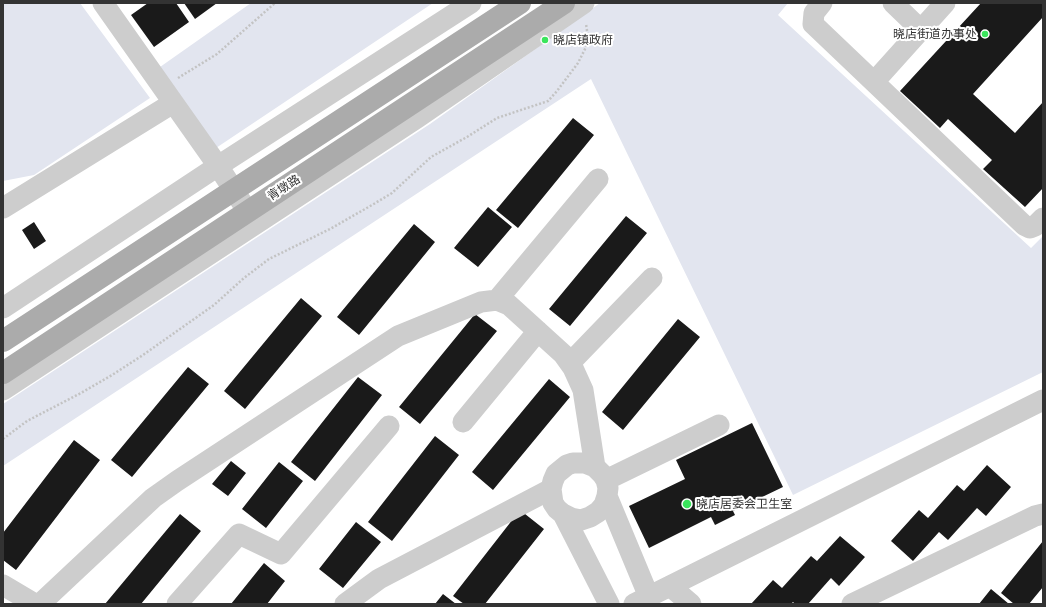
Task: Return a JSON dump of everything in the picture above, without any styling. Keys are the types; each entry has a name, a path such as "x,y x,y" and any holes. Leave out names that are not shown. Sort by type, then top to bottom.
{"main road":[{"path":"3,341 520,3"},
{"name":"青墩路","path":"3,373 248,212 577,3"}],"street":[{"path":"3,308 218,166 470,3"},
{"path":"3,390 411,122 577,3"},
{"path":"822,3 814,13 814,24 1024,225 1030,228 1036,226 1043,218"},
{"path":"893,3 921,30"},
{"path":"874,82 945,3"},
{"path":"111,6 167,95 218,166 248,212"},
{"path":"3,208 167,95"},
{"path":"498,300 598,179"},
{"path":"570,363 652,278"},
{"path":"40,604 153,498 177,481 398,336 481,302 498,300 509,305 563,354 570,363 584,390 603,481 641,600 1043,400"},
{"path":"463,422 538,331"},
{"path":"603,481 719,425"},
{"path":"177,604 239,534 280,554 388,426"},
{"path":"563,514 571,518 581,520 598,512 604,505 603,481 585,463 567,465 556,474 551,489 553,503 563,514 608,604"},
{"path":"345,604 379,579 551,489"},
{"path":"852,604 1035,516 1043,514"},
{"path":"3,586 35,604"},
{"path":"670,586 691,604"}],"path":[{"path":"167,95 218,54 276,3"},
{"path":"3,439 27,421 81,393 143,355 214,305 244,278 269,259 291,246 330,229 392,193 431,157 497,118 548,101 557,92 578,63 586,47 588,37 577,3"}],"shaded area":[{"path":"3,3 80,3 150,98 34,175 3,181"},
{"path":"251,3 433,3 216,148 160,67"},
{"path":"600,3 788,3 778,15 1031,248 1043,236 1043,372 793,495 591,79 3,466 3,404 430,124"}],"building":[{"path":"148,3 176,3 189,22 154,47 131,15"},
{"path":"184,3 217,3 195,19"},
{"path":"981,3 1043,3 1043,17 973,94 1015,133 1043,102 1043,188 1025,207 983,169 992,160 948,119 940,128 900,91"},
{"path":"573,118 594,135 518,228 496,210"},
{"path":"488,207 512,227 478,267 454,248"},
{"path":"626,216 647,233 570,326 549,309"},
{"path":"34,222 46,241 34,249 22,230"},
{"path":"414,224 435,242 359,335 337,317"},
{"path":"301,298 322,316 245,409 224,391"},
{"path":"475,314 497,331 420,424 399,407"},
{"path":"678,319 700,337 623,430 602,412"},
{"path":"188,367 209,384 132,477 111,460"},
{"path":"358,377 382,395 315,481 291,462"},
{"path":"549,379 570,397 493,490 472,472"},
{"path":"752,423 783,487 733,511 735,515 715,525 711,517 649,548 629,506 685,479 676,460"},
{"path":"435,436 459,455 392,541 368,522"},
{"path":"74,440 100,460 16,570 3,560 3,533"},
{"path":"231,461 246,473 228,496 212,484"},
{"path":"279,462 303,481 266,528 242,509"},
{"path":"987,465 1011,487 986,516 977,508 948,540 939,532 913,561 891,541 919,510 928,518 957,485 964,491"},
{"path":"520,510 544,529 485,604 464,604 453,596"},
{"path":"180,514 201,531 141,604 105,604"},
{"path":"356,522 381,542 343,588 319,569"},
{"path":"840,536 865,557 839,586 831,578 808,604 795,604 793,602 791,604 751,604 773,580 782,588 811,556 817,561"},
{"path":"1043,541 1043,587 1029,604 1014,604 1001,593"},
{"path":"264,563 285,581 267,604 231,604"},
{"path":"991,589 1009,604 979,604"},
{"path":"443,594 456,604 435,604"}],"place":[{"name":"晓店街道办事处","path":"985,34"},
{"name":"晓店镇政府","path":"545,40"},
{"name":"晓店居委会卫生室","path":"687,504"}]}
